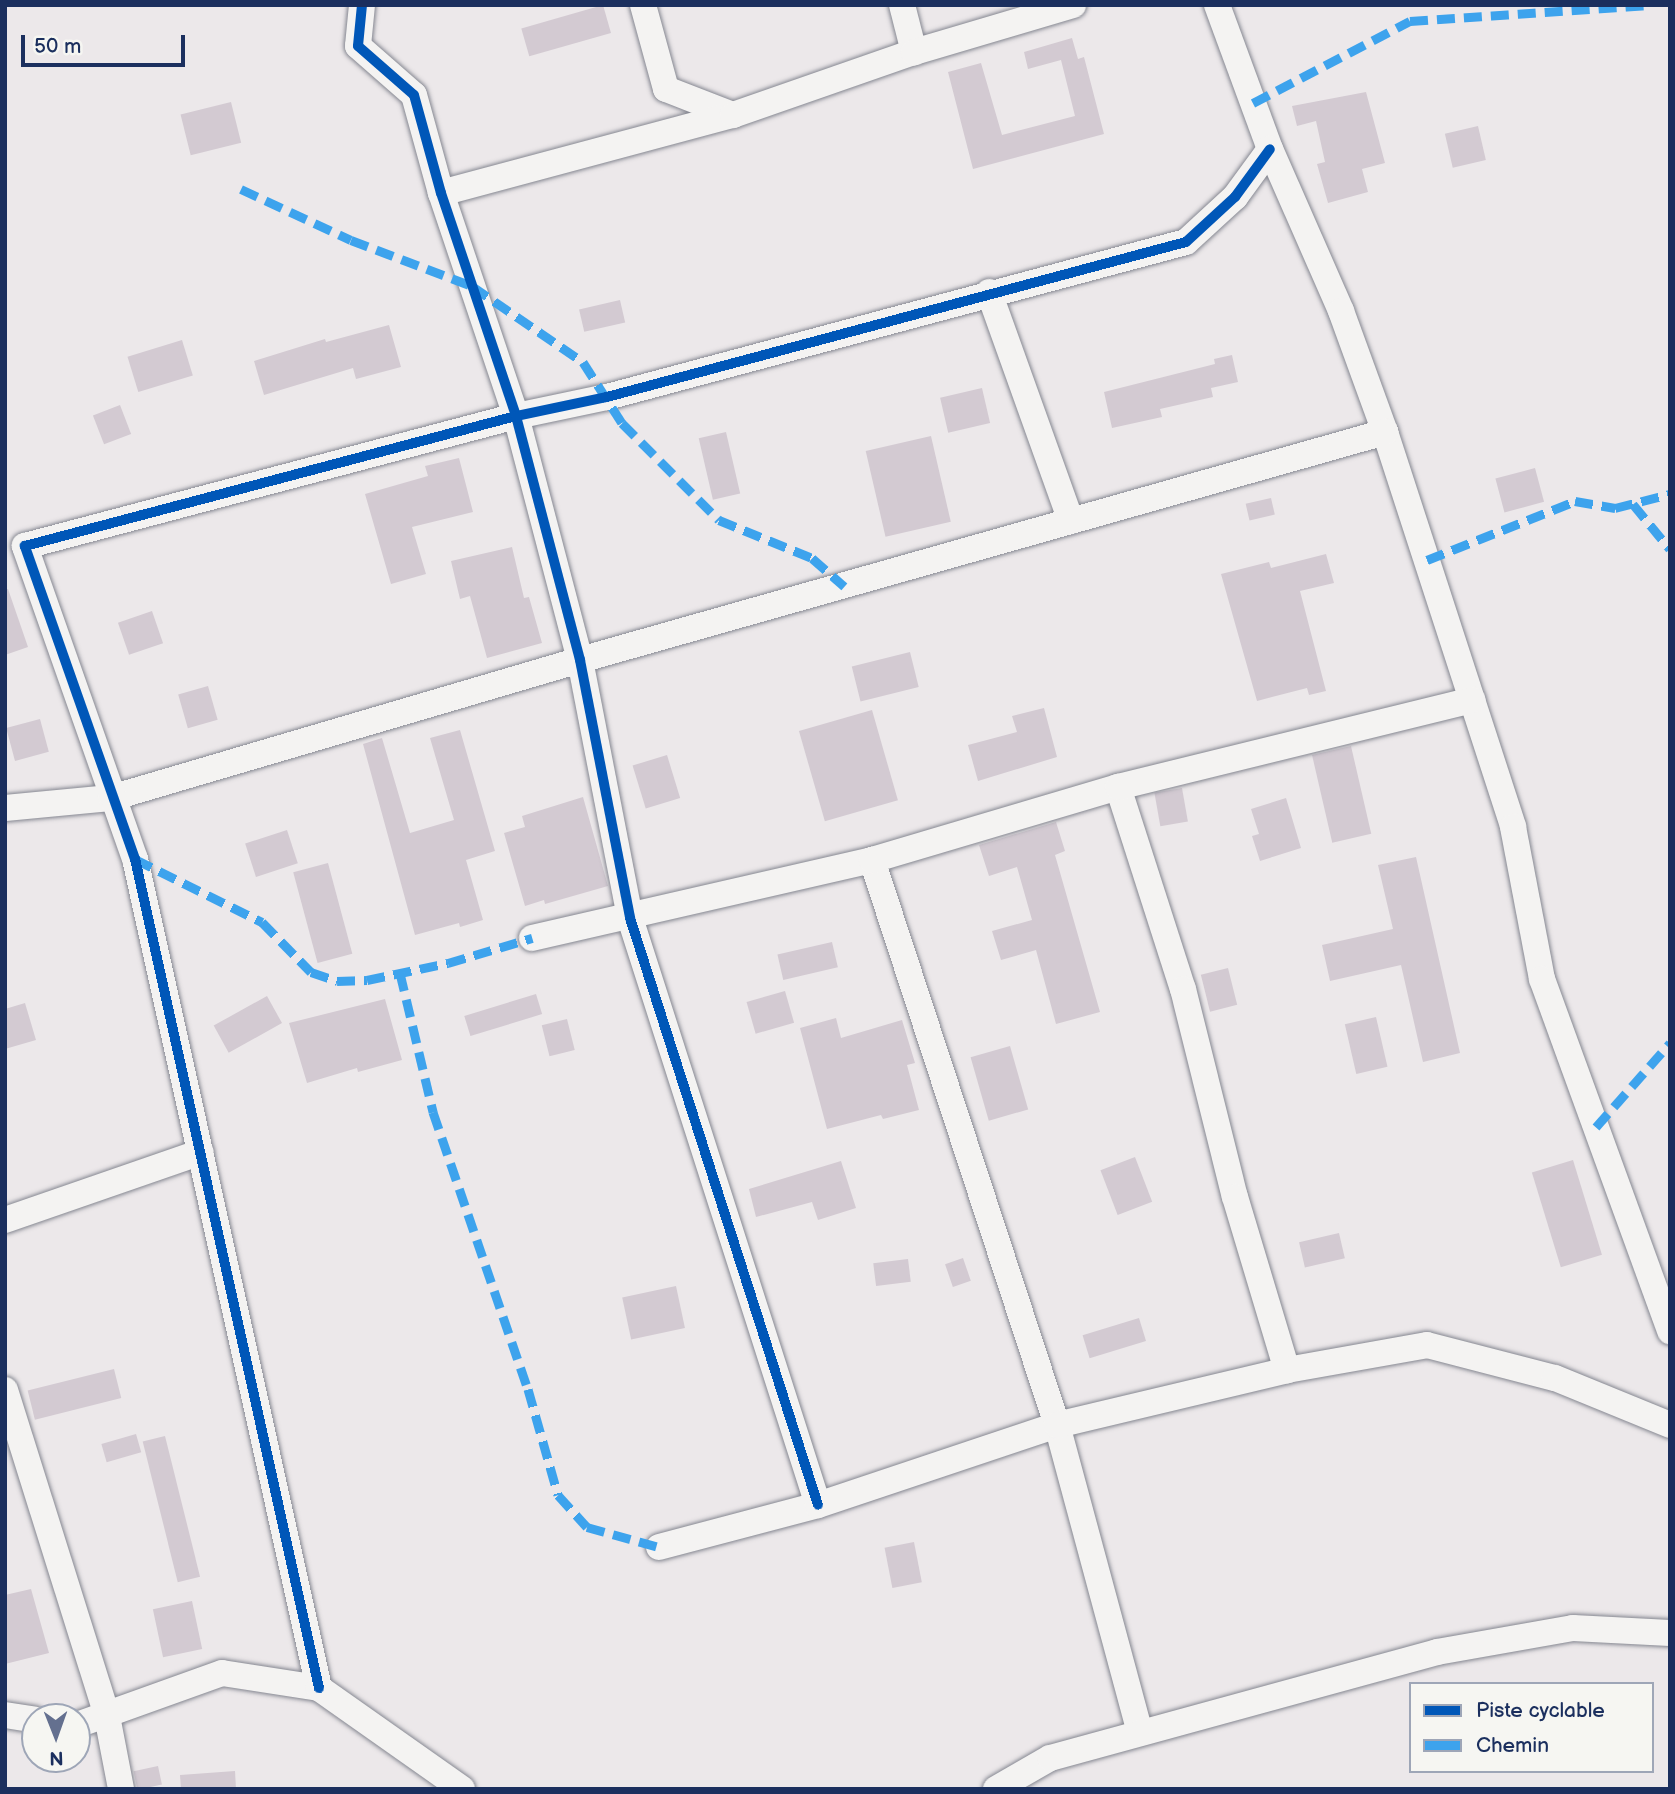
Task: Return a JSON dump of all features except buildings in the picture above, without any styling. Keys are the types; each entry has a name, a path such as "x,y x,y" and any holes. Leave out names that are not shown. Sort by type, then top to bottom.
{"street":[{"path":"362,5 358,46 414,94 441,193 516,416 580,660 630,918 818,1505"},
{"path":"643,5 666,89 733,115"},
{"path":"902,5 914,52"},
{"path":"441,193 733,115 914,52 1073,5"},
{"path":"1217,5 1270,149 1341,312 1385,432 1513,827 1542,979 1670,1331"},
{"path":"319,1689 135,859 25,546 516,416 607,397 989,292 1186,242 1235,197 1270,149"},
{"path":"989,292 1071,522"},
{"path":"5,808 111,797 580,660 1385,432"},
{"path":"532,938 630,918 872,859 1118,787 1472,700"},
{"path":"1118,787 1183,989 1235,1197 1287,1370"},
{"path":"872,859 1057,1425 1140,1732"},
{"path":"5,1220 201,1152"},
{"path":"659,1547 818,1505 1057,1425 1287,1370 1427,1345 1555,1378 1670,1425"},
{"path":"5,1390 107,1716 121,1789"},
{"path":"996,1789 1050,1758 1437,1652 1573,1628 1670,1633"},
{"path":"91,1721 222,1673 319,1689 462,1789"}],"marked path":[{"path":"1253,103 1410,21 1649,5"},
{"path":"241,189 351,240 472,286 583,362 622,423 719,520 812,558 844,586"},
{"path":"1427,560 1575,501 1615,508 1670,494"},
{"path":"1633,504 1670,549"},
{"path":"135,859 262,922 311,972 337,981 367,980 448,963 532,938"},
{"path":"400,973 433,1112 528,1389 558,1495 587,1527 659,1547"},
{"path":"1596,1127 1670,1043"}],"cycle path":[{"path":"362,5 358,46 414,95 441,193 516,416 580,660 630,918 818,1505"},
{"path":"319,1688 135,859 25,546 516,416 607,397 1186,242 1235,197 1270,149"}]}
